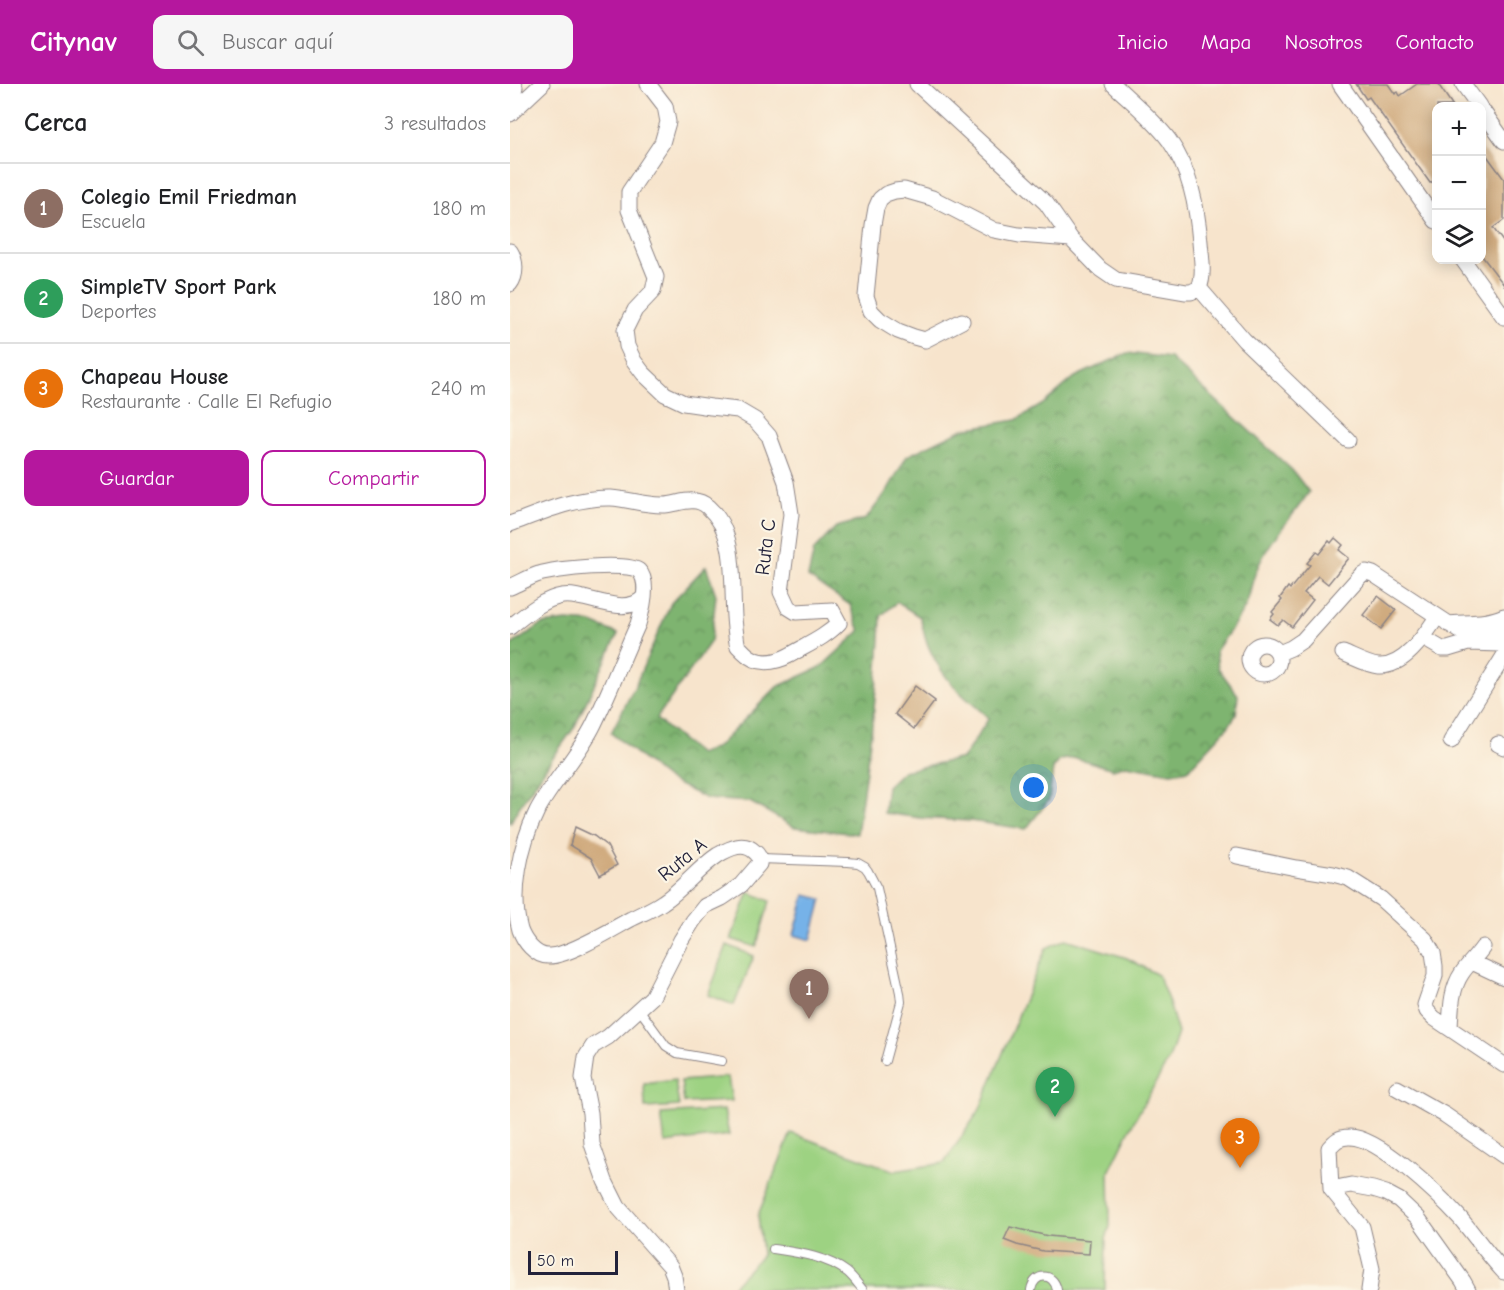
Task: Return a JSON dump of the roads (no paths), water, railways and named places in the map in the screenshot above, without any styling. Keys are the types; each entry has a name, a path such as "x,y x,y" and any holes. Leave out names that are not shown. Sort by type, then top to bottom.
{"street":[{"path":"511,113 515,87 513,84"},
{"path":"511,113 542,84"},
{"name":"Ruta C","path":"510,524 587,499 612,498 666,505 689,500 706,504 723,525 730,547 734,619 738,646 748,657 762,663 781,660 831,632 838,622 832,610 796,612 788,607 781,592 791,514 786,483 769,436 754,420 738,410 684,403 665,394 643,373 627,346 625,330 635,310 653,291 656,277 629,210 630,192 662,143 668,122 665,106 648,84"},
{"path":"917,84 1046,202 1071,238 1100,269 1116,280 1191,292 1199,288 1203,276 1198,218 1192,189 1181,159 1151,119 1113,84"},
{"path":"1340,84 1432,214"},
{"path":"1463,84 1476,102"},
{"path":"1486,116 1504,141"},
{"path":"962,321 925,340 898,330 880,320 871,311 866,296 873,225 880,199 895,191 904,190 932,198 994,230 1019,236 1071,238"},
{"path":"510,251 515,264 514,279 510,284"},
{"path":"1466,264 1504,318"},
{"path":"1199,288 1245,340 1348,440"},
{"path":"510,587 540,573 582,567 627,567 636,568 641,572 645,589 644,597 639,602 630,605 617,605 565,595 551,599 510,627"},
{"path":"1279,653 1303,640 1366,572 1373,574 1443,620 1503,623"},
{"name":"Ruta A","path":"644,597 638,624 593,725 537,811 525,843 517,871 515,909 523,937 538,953 547,956 557,955 579,947 664,902 717,856 730,849 741,846 750,847 760,859"},
{"path":"1343,653 1378,666 1392,665 1402,659 1443,620"},
{"path":"1423,638 1442,649 1468,643 1501,644 1504,647"},
{"path":"1451,741 1504,656"},
{"path":"1237,856 1341,876 1381,899 1425,939 1433,952 1435,976 1425,1005 1427,1011 1504,1065"},
{"path":"676,1290 670,1266 618,1207 605,1180 592,1144 590,1113 583,1078 586,1057 593,1046 608,1037 652,997 681,940 705,906 741,885 759,864 760,859"},
{"path":"1450,1028 1453,994 1462,973 1483,947"},
{"path":"1472,962 1504,977"},
{"path":"1396,1088 1445,1115 1504,1156"},
{"path":"1369,1290 1372,1269 1362,1227 1331,1189 1329,1148 1337,1139 1349,1136 1367,1141 1401,1163 1437,1194 1460,1218 1478,1243 1504,1272"},
{"path":"1331,1189 1351,1185 1386,1193 1399,1200 1418,1218 1468,1290"}],"lane":[{"path":"760,859 858,863 868,871 878,888 901,1002 885,1061"},
{"path":"639,1009 666,1047 678,1053 722,1061"},
{"path":"773,1249 806,1254 830,1262 848,1273 863,1290"},
{"path":"1031,1290 1036,1279 1044,1277 1053,1280 1057,1290"}],"water":[{"path":"805,895 822,899 811,940 794,935"}],"place":[{"name":"Colegio Emil Friedman","path":"809,1019"},
{"name":"SimpleTV Sport Park","path":"1055,1117"},
{"name":"Chapeau House","path":"1240,1168"}]}
